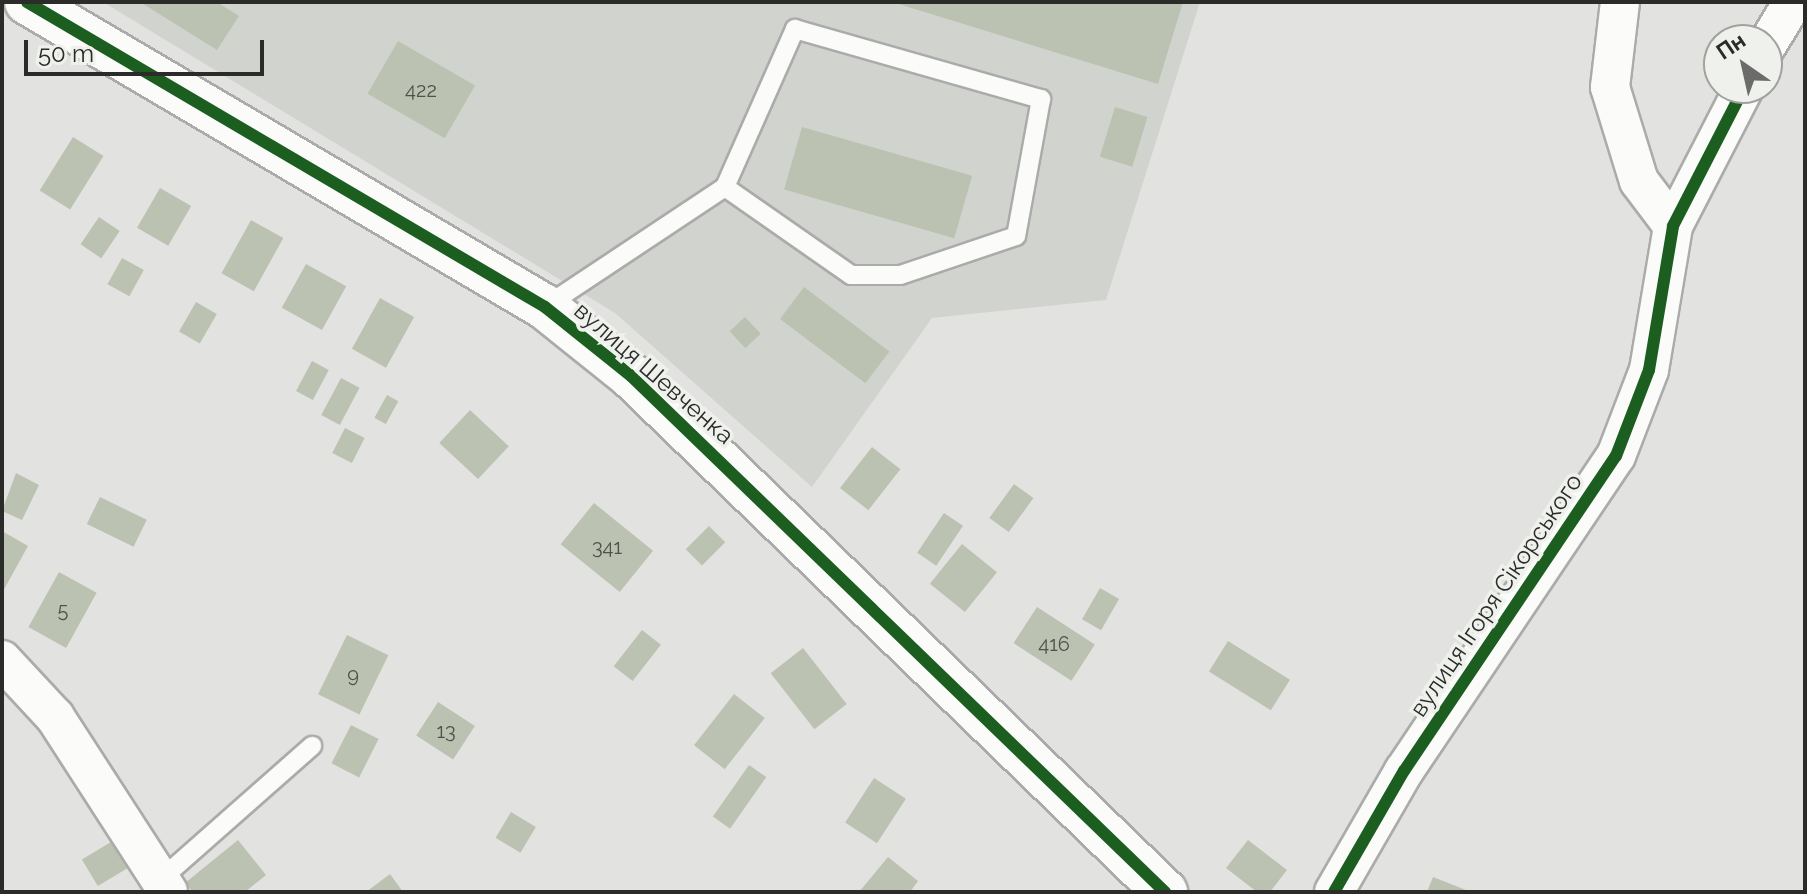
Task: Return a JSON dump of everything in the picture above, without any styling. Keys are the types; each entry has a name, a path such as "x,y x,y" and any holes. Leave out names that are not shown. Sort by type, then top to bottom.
{"street":[{"name":"вулиця Шевченка","path":"27,2 545,307 631,376 1165,892"},
{"path":"1620,2 1610,87 1639,181 1673,226"},
{"path":"1776,24 1784,5"},
{"name":"вулиця Ігоря Сікорського","path":"1334,892 1446,707 1555,556 1616,456 1649,370 1673,226 1736,104"},
{"path":"2,660 55,717 164,886"}],"lane":[{"path":"545,307 725,187 795,29 1041,99 1016,236 900,275 851,275 725,187"},
{"path":"164,886 312,746"}],"shaded area":[{"path":"103,2 1200,2 1106,300 932,318 812,487 615,313"}],"building":[{"path":"140,2 217,2 239,16 217,50"},
{"path":"892,2 1183,2 1158,84"},
{"path":"398,41 475,86 445,138 368,94"},
{"path":"1115,107 1148,117 1132,167 1100,157"},
{"path":"802,127 972,176 954,238 784,189"},
{"path":"73,137 104,156 70,210 40,190"},
{"path":"160,188 191,206 168,246 137,228"},
{"path":"99,217 120,231 101,258 81,244"},
{"path":"251,220 283,238 254,291 221,273"},
{"path":"122,258 144,270 129,296 107,284"},
{"path":"306,264 346,286 322,330 282,308"},
{"path":"804,287 889,351 865,383 780,319"},
{"path":"380,298 414,317 386,368 352,349"},
{"path":"196,302 217,314 200,343 179,331"},
{"path":"745,317 761,334 745,348 730,331"},
{"path":"312,361 329,370 313,400 296,391"},
{"path":"341,378 360,388 340,425 321,415"},
{"path":"387,395 398,401 386,424 374,418"},
{"path":"470,410 509,446 478,479 439,443"},
{"path":"345,428 365,438 352,463 332,453"},
{"path":"872,447 900,469 868,510 840,488"},
{"path":"16,473 39,485 22,520 2,511"},
{"path":"1014,484 1033,498 1009,532 989,518"},
{"path":"100,497 147,520 134,547 87,524"},
{"path":"594,503 653,551 620,592 561,544"},
{"path":"944,513 963,526 936,566 917,553"},
{"path":"709,526 725,542 702,566 686,549"},
{"path":"2,531 28,546 2,593"},
{"path":"962,544 997,572 965,612 930,584"},
{"path":"59,572 97,593 66,648 28,627"},
{"path":"1100,588 1119,599 1101,630 1082,619"},
{"path":"1037,607 1095,645 1071,681 1014,643"},
{"path":"642,630 661,645 633,681 614,666"},
{"path":"347,635 388,655 359,714 318,694"},
{"path":"1228,641 1290,680 1271,710 1209,672"},
{"path":"803,648 847,704 814,729 771,673"},
{"path":"734,694 765,718 725,769 694,745"},
{"path":"438,702 475,726 453,760 416,736"},
{"path":"351,725 379,739 359,777 331,763"},
{"path":"749,765 766,777 730,829 713,817"},
{"path":"874,778 906,799 877,843 845,822"},
{"path":"511,812 536,827 520,853 496,838"},
{"path":"238,840 266,875 245,892 193,892 185,883"},
{"path":"1248,840 1287,870 1270,892 1257,892 1226,868"},
{"path":"111,842 127,869 98,886 82,860"},
{"path":"888,857 918,881 910,892 859,892"},
{"path":"390,874 403,892 366,892"},
{"path":"1433,877 1471,892 1427,892"}],"cycle path":[{"path":"27,2 545,307 631,376 1165,892"},
{"path":"1334,892 1404,771 1616,456 1649,370 1673,226 1736,104"}]}
